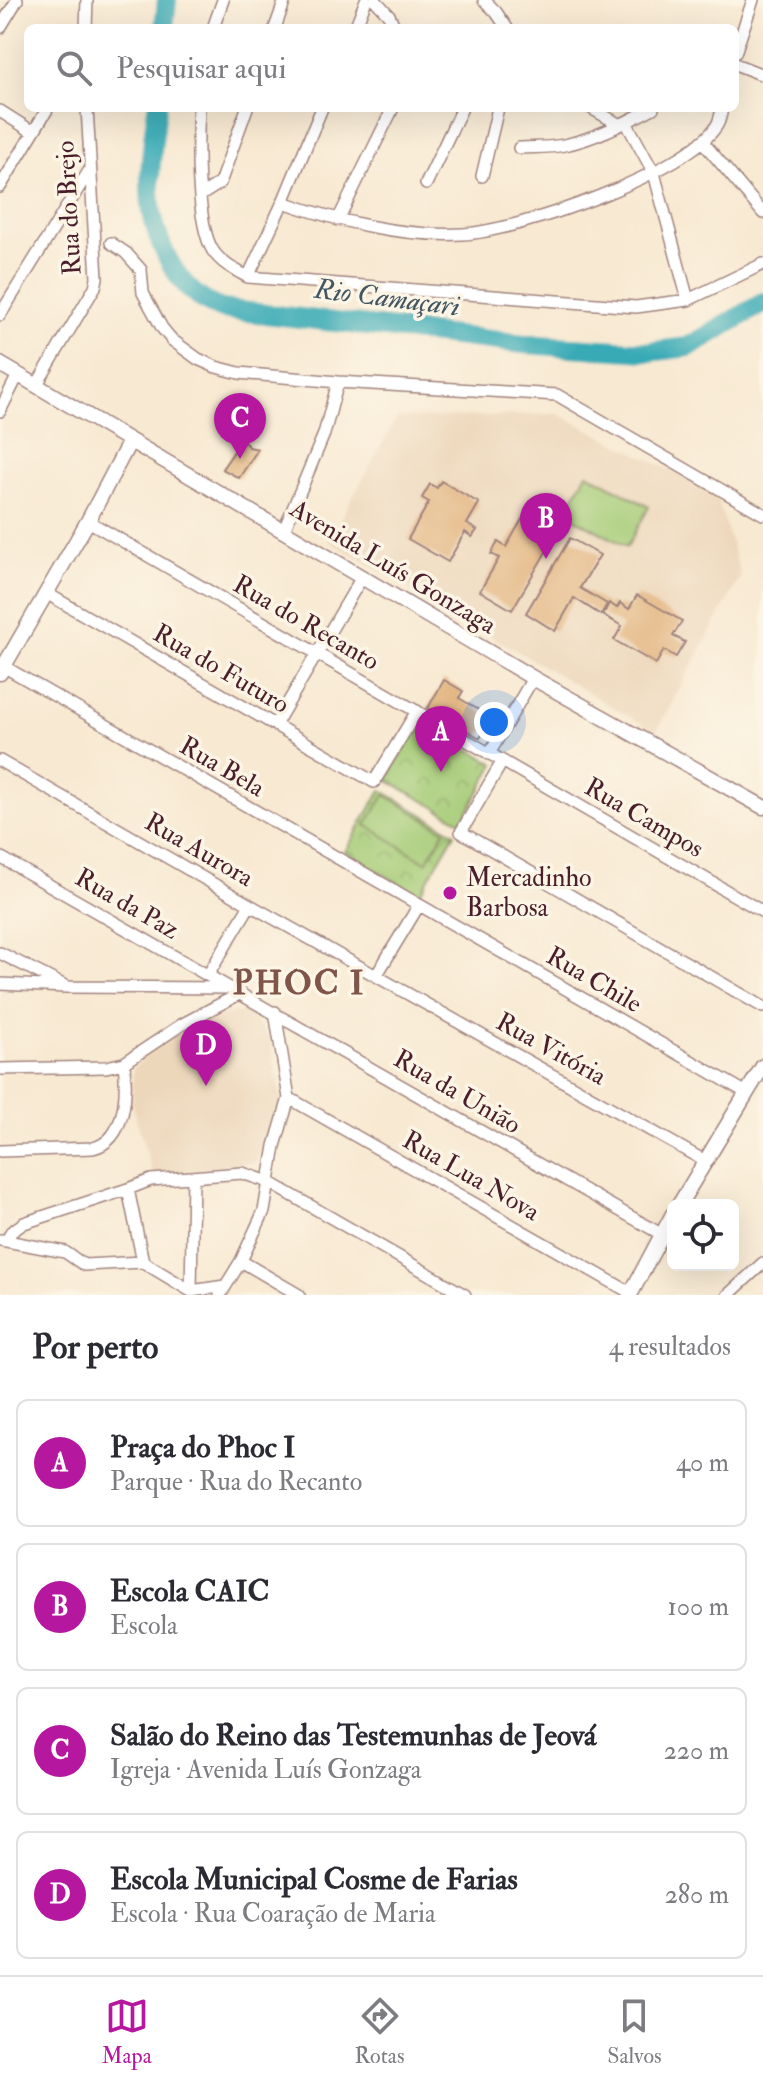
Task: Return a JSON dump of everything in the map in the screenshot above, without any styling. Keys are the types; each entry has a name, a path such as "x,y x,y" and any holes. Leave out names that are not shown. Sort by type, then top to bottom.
{"street":[{"path":"0,28 17,0"},
{"path":"86,24 87,0"},
{"path":"214,24 223,0"},
{"path":"276,24 285,0"},
{"path":"357,24 366,0"},
{"path":"375,0 393,24"},
{"path":"484,0 504,24"},
{"path":"739,41 753,0"},
{"path":"739,66 763,75"},
{"path":"0,111 33,132"},
{"path":"0,187 46,112"},
{"name":"Rua do Brejo","path":"36,386 95,287 97,270 87,112"},
{"path":"199,112 201,195 211,248 232,269 248,277 636,307 688,300 763,264"},
{"path":"201,195 220,183 246,112"},
{"path":"248,277 320,112"},
{"path":"338,220 391,112"},
{"path":"426,184 460,112"},
{"path":"482,176 497,112"},
{"path":"599,112 623,124 654,173 688,300"},
{"path":"519,148 566,145 623,124 646,112"},
{"path":"283,202 338,220 405,231 477,233 567,209 654,173 702,141 717,125 721,112"},
{"path":"702,141 763,213"},
{"path":"0,315 89,171"},
{"path":"111,243 126,253 141,270 143,293 172,340 198,359 216,367 239,373 338,382 557,395 763,514"},
{"name":"Avenida Luís Gonzaga","path":"0,364 533,678 763,807"},
{"path":"0,411 18,375"},
{"path":"284,530 321,442 338,382"},
{"path":"2,669 88,521 130,441"},
{"name":"Rua do Recanto","path":"88,521 502,762"},
{"path":"275,725 362,577"},
{"name":"Rua do Futuro","path":"46,593 374,782 417,711"},
{"name":"Rua Bela","path":"2,669 419,905"},
{"path":"489,754 533,678"},
{"name":"Rua Aurora","path":"0,761 376,976"},
{"path":"502,762 461,832 763,1007"},
{"name":"Rua Campos","path":"502,762 763,912"},
{"name":"Rua da Paz","path":"0,857 236,991"},
{"path":"208,975 250,905"},
{"path":"376,976 419,905"},
{"name":"Rua Chile","path":"419,905 747,1093"},
{"path":"0,953 67,987"},
{"name":"Rua Vitória","path":"376,976 705,1161"},
{"path":"0,984 236,991"},
{"path":"0,1069 106,1067 124,1063 236,991"},
{"name":"Rua da União","path":"236,991 661,1234"},
{"path":"3,1240 65,1252 84,1265 143,1262 191,1291 223,1290 241,1261 264,1211 275,1146 289,1098 275,1012"},
{"path":"0,1151 93,1148 105,1143 122,1116 127,1082 124,1063"},
{"path":"683,1199 763,1066"},
{"name":"Rua Lua Nova","path":"289,1098 631,1294"},
{"path":"3,1240 24,1223 151,1180 242,1173 269,1182 465,1295"},
{"path":"191,1291 193,1177"},
{"path":"128,1189 143,1262"},
{"path":"631,1294 667,1224"},
{"path":"241,1261 299,1295"},
{"path":"728,1295 763,1263"}],"shaded area":[{"path":"558,414 716,493 741,576 656,732 328,541 397,418"},
{"path":"247,1010 270,1040 282,1103 255,1162 153,1175 132,1104 133,1069 151,1050 202,1017"}],"green space":[{"path":"587,473 649,507 627,547 565,513"},
{"path":"420,722 495,764 462,822 387,780"},
{"path":"381,790 455,833 419,895 345,852"},
{"path":"385,795 445,831 426,862 366,825"}],"building":[{"path":"242,440 249,447 258,449 239,478 222,469"},
{"path":"441,481 479,503 467,524 477,530 472,537 465,532 448,562 408,539 429,502 422,498 430,484 437,488"},
{"path":"528,509 560,528 512,610 480,591 499,558 491,554 498,542 506,547"},
{"path":"570,538 600,555 580,588 607,604 601,615 574,598 555,631 526,613"},
{"path":"637,595 682,621 673,636 685,642 676,657 664,650 656,664 614,640 622,626 603,615 609,603 617,608 620,603 629,609"},
{"path":"444,680 463,691 459,698 492,718 480,738 428,708"}],"waterway":[{"name":"Rio Camaçari","path":"164,24 167,0"},
{"name":"Rio Camaçari","path":"156,112 150,183 154,221 160,240 178,275 190,289 222,309 524,344 648,352 688,347 763,303"}],"place":[{"name":"Salão do Reino das Testemunhas de Jeová","path":"240,459"},
{"name":"Escola CAIC","path":"546,559"},
{"name":"Praça do Phoc I","path":"441,772"},
{"name":"Mercadinho Barbosa","path":"450,893"},
{"name":"Escola Municipal Cosme de Farias","path":"206,1086"}],"district":[{"name":"PHOC I","path":"299,983"}]}
